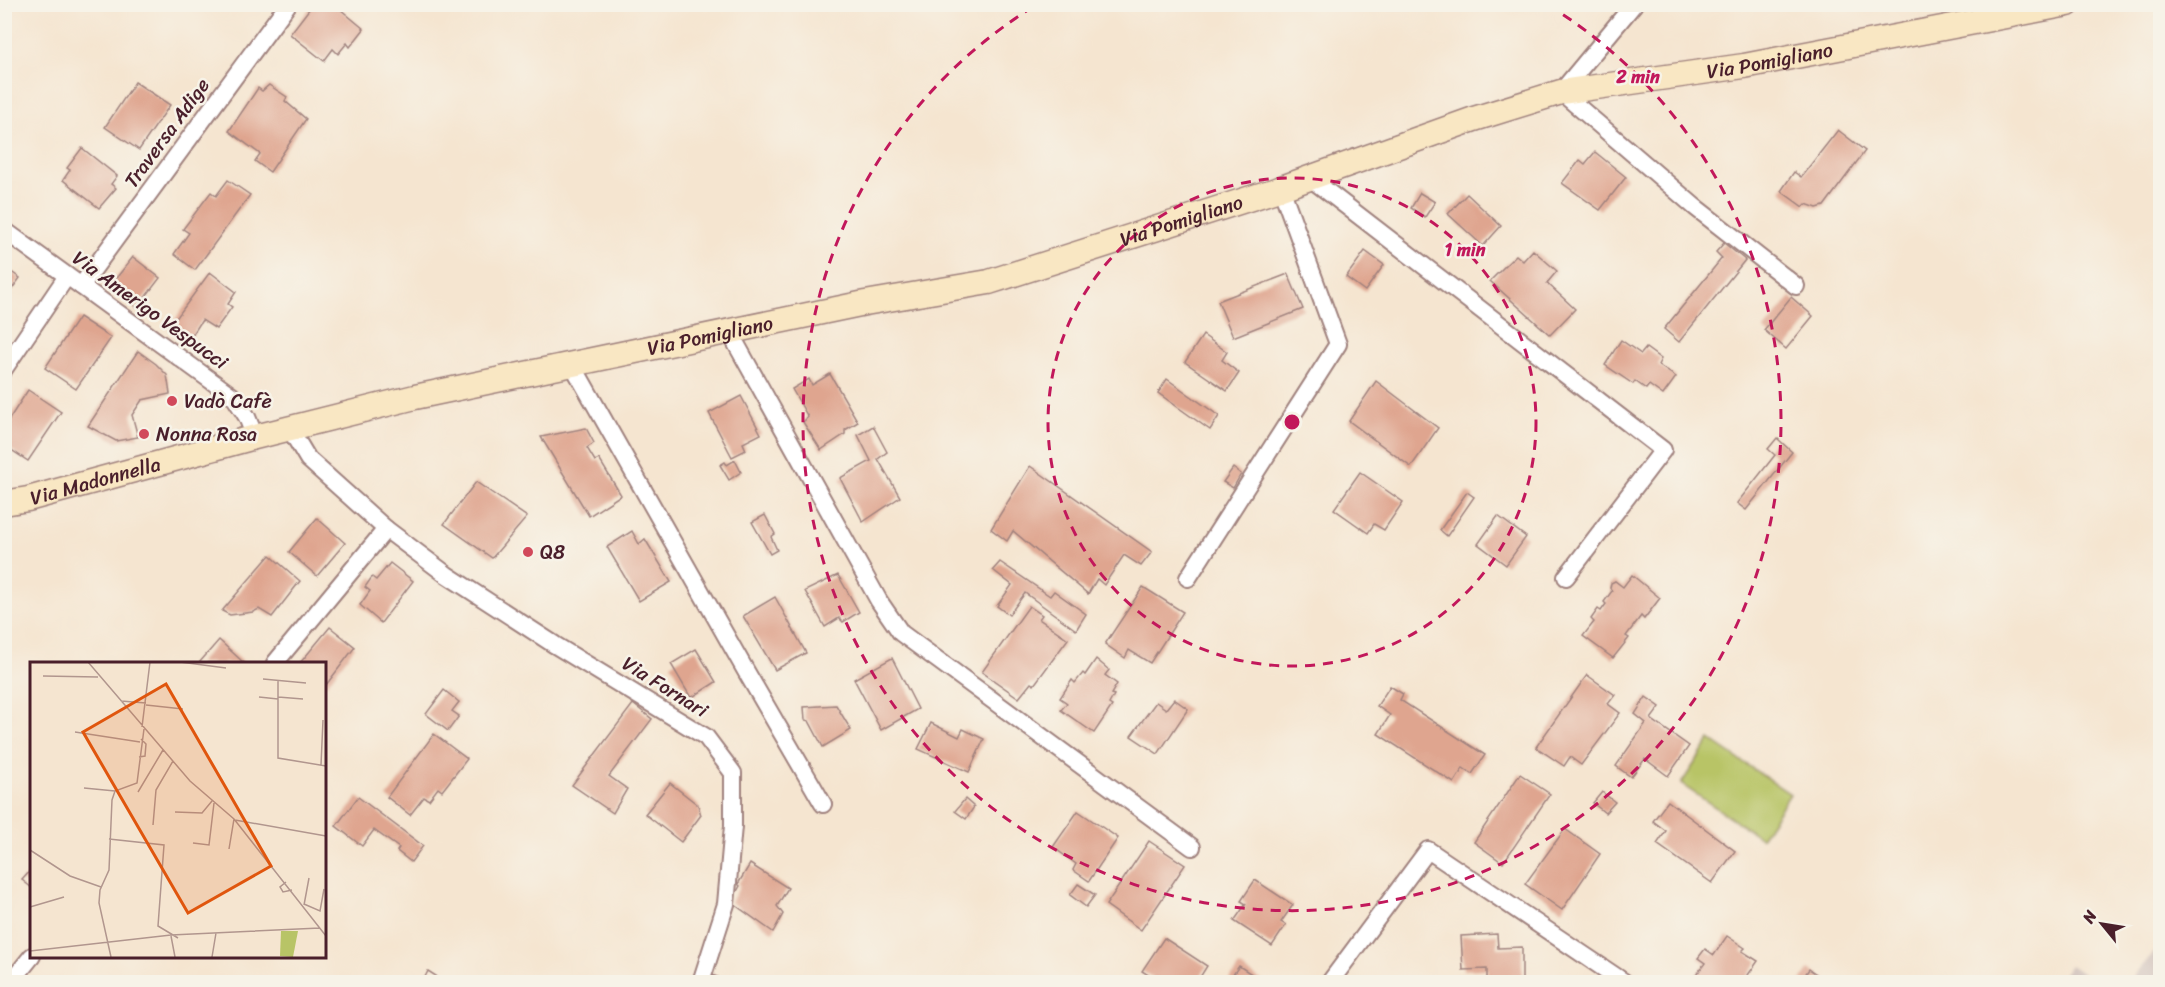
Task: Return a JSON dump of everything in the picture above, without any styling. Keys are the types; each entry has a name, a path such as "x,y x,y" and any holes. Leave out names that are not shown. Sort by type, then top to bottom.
{"street":[{"name":"Traversa Adige","path":"4,369 288,4"},
{"path":"1634,4 1561,92 1695,207 1796,286"},
{"name":"Via Pomigliano","path":"290,429 415,397 865,303 989,282 1281,188 1474,119 1561,92 1744,66 2068,4"},
{"path":"1310,178 1663,450 1566,577"},
{"path":"1188,578 1338,344 1281,188"},
{"name":"Via Amerigo Vespucci","path":"4,230 235,398 247,417 255,437"},
{"path":"729,331 879,601 901,633 1192,846"},
{"path":"572,364 824,804"},
{"name":"Via Madonnella","path":"4,503 39,496 290,429"},
{"name":"Via Fornari","path":"290,429 308,459 386,529 447,575 555,645 705,737 733,773 732,826 726,904 701,982"},
{"path":"276,662 386,529"},
{"path":"1330,982 1428,850 1624,982"},
{"path":"11,982 31,957"}],"shaded area":[{"path":"2160,945 2160,982 2129,982"},
{"path":"2070,965 2095,982 2058,982"}],"green space":[{"path":"1710,740 1790,794 1761,838 1681,784"}],"building":[{"path":"213,4 227,4 222,11"},
{"path":"313,4 334,4 364,29 350,47 347,43 338,54 333,49 324,61 290,34"},
{"path":"135,82 170,105 139,150 105,127"},
{"path":"269,85 287,97 285,101 306,119 270,172 255,161 260,154 229,131 258,88 262,91"},
{"path":"1838,130 1865,151 1824,206 1817,208 1806,204 1803,207 1781,191 1794,172 1801,177"},
{"path":"82,148 117,176 111,184 116,188 99,208 63,180 70,170 67,168"},
{"path":"1595,152 1626,177 1600,210 1562,183 1580,160 1585,164"},
{"path":"228,180 250,195 195,270 174,254 189,233 183,229 211,192 216,196"},
{"path":"1420,193 1435,202 1425,217 1411,208"},
{"path":"1467,194 1501,226 1483,246 1448,214"},
{"path":"1724,243 1745,260 1679,342 1664,329 1722,258 1716,252"},
{"path":"1533,250 1557,271 1547,283 1575,309 1550,335 1490,281 1516,255 1523,261"},
{"path":"1365,251 1384,265 1365,291 1346,277"},
{"path":"133,257 160,278 137,308 110,286"},
{"path":"4,267 20,278 4,300"},
{"path":"210,272 236,292 228,304 232,307 216,329 202,320 188,342 169,328"},
{"path":"1288,274 1303,309 1233,337 1218,301"},
{"path":"1791,297 1813,316 1786,349 1764,330"},
{"path":"79,317 111,338 76,389 45,368"},
{"path":"1203,335 1227,352 1222,360 1239,373 1227,391 1185,362"},
{"path":"1621,340 1641,354 1646,348 1661,359 1658,365 1676,377 1663,395 1649,385 1646,389 1635,381 1633,384 1605,365"},
{"path":"138,351 167,375 170,394 142,400 132,415 138,437 116,441 88,426"},
{"path":"830,374 858,422 821,450 803,422 808,417 792,389 809,379 812,385"},
{"path":"1167,379 1219,416 1210,430 1158,393"},
{"path":"1376,381 1438,428 1411,467 1349,421"},
{"path":"28,390 61,412 28,461 4,445 4,427"},
{"path":"741,396 761,434 743,443 746,450 732,457 709,413"},
{"path":"873,426 887,452 878,459 900,497 863,522 840,478 871,461 858,435"},
{"path":"586,428 594,443 587,448 595,461 599,459 621,495 589,516 541,437"},
{"path":"1777,438 1792,452 1746,510 1737,503 1775,455 1768,449"},
{"path":"735,460 741,472 729,480 720,465 725,462 727,465"},
{"path":"1030,466 1152,552 1141,566 1124,555 1104,585 1097,579 1088,594 1013,531 1007,541 991,529"},
{"path":"1233,468 1241,474 1233,488 1223,482"},
{"path":"1360,472 1403,502 1384,530 1374,524 1368,533 1334,509"},
{"path":"476,482 527,517 492,558 444,524"},
{"path":"1467,492 1474,497 1447,536 1440,530"},
{"path":"765,515 775,534 771,537 777,550 770,554 752,522"},
{"path":"1498,516 1526,537 1506,565 1478,544"},
{"path":"317,518 345,543 317,576 289,552"},
{"path":"632,531 639,544 645,539 671,582 639,601 607,547"},
{"path":"270,555 300,581 272,617 259,609 230,615 222,611"},
{"path":"1000,562 1050,596 1054,591 1086,614 1076,630 1025,593 1009,615 997,606 1012,585 993,570"},
{"path":"390,563 413,581 381,623 360,605 370,591 365,587 372,577 376,580"},
{"path":"838,575 859,612 843,622 839,618 825,627 805,591"},
{"path":"1632,575 1660,598 1644,619 1641,616 1626,636 1629,638 1613,658 1583,636 1594,622 1591,619 1598,609 1601,611 1606,604 1604,602 1612,591 1611,583 1615,581 1623,587"},
{"path":"1143,587 1183,612 1150,663 1129,650 1125,658 1105,644"},
{"path":"775,597 806,653 775,670 743,616"},
{"path":"1029,606 1042,615 1039,619 1068,639 1034,685 1031,683 1019,698 982,672"},
{"path":"330,627 355,647 326,685 326,662 301,662"},
{"path":"219,640 243,662 200,662"},
{"path":"696,649 716,682 691,698 671,664"},
{"path":"892,658 918,709 881,730 854,679"},
{"path":"1096,659 1109,670 1105,675 1117,684 1111,694 1114,695 1109,704 1112,706 1094,733 1061,710 1067,703 1060,698 1072,680 1075,683 1083,673 1085,675"},
{"path":"1587,675 1615,695 1608,704 1620,713 1581,765 1570,757 1564,766 1536,747"},
{"path":"1390,686 1403,694 1400,700 1485,755 1472,774 1463,768 1454,783 1378,734 1390,715 1377,706"},
{"path":"444,690 459,702 452,711 459,716 448,731 426,714"},
{"path":"1646,697 1660,707 1651,719 1689,746 1668,776 1645,759 1631,777 1616,766 1646,723 1635,714"},
{"path":"1174,699 1188,709 1158,754 1131,736 1156,702 1166,709"},
{"path":"633,704 652,719 609,776 627,789 613,813 572,785"},
{"path":"836,705 851,730 823,747 809,721 805,720 804,707"},
{"path":"931,723 959,737 963,729 984,739 969,772 918,749"},
{"path":"434,734 467,759 442,791 438,788 429,800 424,797 410,815 387,797"},
{"path":"1520,774 1550,794 1503,863 1474,842"},
{"path":"670,783 698,805 701,815 681,842 645,814"},
{"path":"1602,792 1615,802 1605,813 1593,803"},
{"path":"358,797 423,846 411,862 397,851 399,848 374,830 362,846 336,826"},
{"path":"965,799 974,807 966,819 955,811"},
{"path":"1668,801 1735,851 1712,883 1657,844 1666,831 1653,821"},
{"path":"1078,811 1118,838 1089,881 1073,870 1076,864 1053,847"},
{"path":"1565,829 1600,854 1562,910 1525,884"},
{"path":"1149,841 1185,865 1141,930 1106,905"},
{"path":"750,864 788,888 777,906 783,914 773,932 731,902"},
{"path":"30,871 30,886 22,880"},
{"path":"1255,880 1293,905 1281,922 1286,925 1272,946 1234,921 1246,904 1241,901"},
{"path":"1078,884 1095,895 1086,907 1070,895"},
{"path":"1497,934 1498,948 1522,947 1522,982 1487,982 1487,969 1463,970 1461,936"},
{"path":"1727,936 1745,948 1742,951 1758,961 1743,982 1701,982 1694,978 1705,963 1698,958 1705,949 1714,955"},
{"path":"1164,938 1207,966 1197,982 1159,982 1142,971"},
{"path":"1239,966 1264,982 1228,982"},
{"path":"1809,969 1828,982 1800,982"},
{"path":"428,971 436,976 433,982 423,981"},
{"path":"712,975 730,982 711,982"}],"place":[{"name":"Vadò Cafè","path":"172,401"},
{"name":"Nonna Rosa","path":"144,434"},
{"name":"Q8","path":"528,552"}]}
